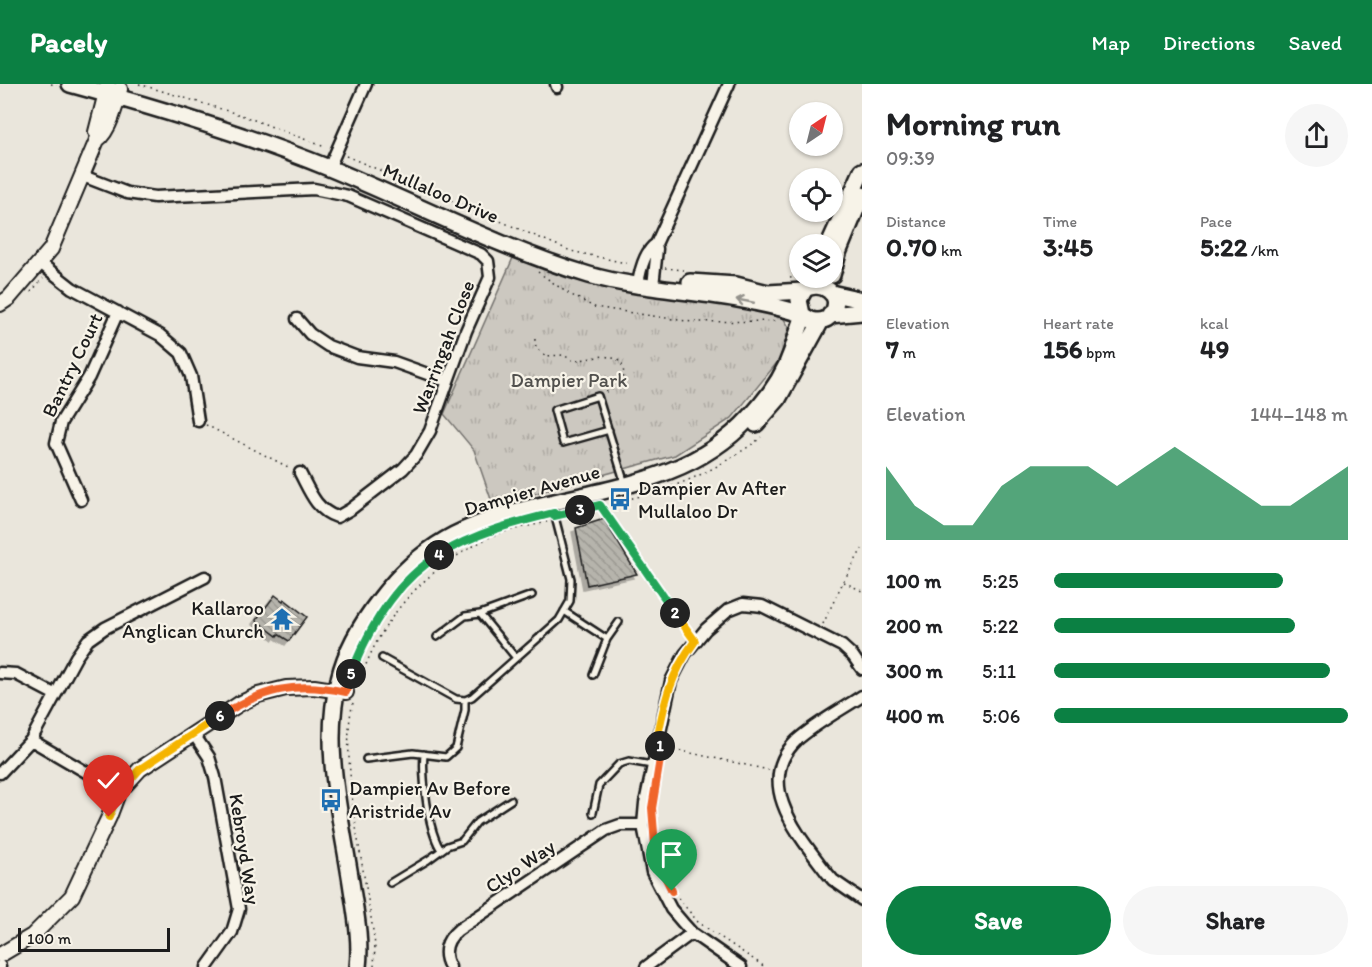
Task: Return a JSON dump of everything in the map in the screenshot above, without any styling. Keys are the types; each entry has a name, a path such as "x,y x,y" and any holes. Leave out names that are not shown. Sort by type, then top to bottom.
{"main road":[{"name":"Mullaloo Drive","path":"70,84 111,90 243,135 333,160 520,250 591,276 647,276 736,285 768,292 792,288"},
{"path":"834,234 862,171"},
{"path":"843,241 862,195"},
{"name":"Mullaloo Drive","path":"647,276 803,315"},
{"path":"808,288 799,302 803,315 811,321 862,312"},
{"path":"826,318 835,304 833,288"},
{"path":"840,288 862,300"},
{"name":"Dampier Avenue","path":"367,967 369,945 342,753 342,710 349,692 346,657 368,615 392,583 414,562 455,535 503,516 666,474 707,452 749,419 768,395 789,360 803,315"},
{"name":"Dampier Avenue","path":"358,967 360,955 357,916 331,743 362,645 380,614 406,581 434,558 474,536 513,523 669,482 699,467 755,425 778,399 826,318"}],"street":[{"path":"333,160 366,84"},
{"path":"647,276 657,249 656,244 729,84"},
{"path":"0,304 9,298 51,249 97,140 102,137 111,90"},
{"name":"Warringah Close","path":"83,176 127,193 156,197 314,189 348,196 481,254 488,261 490,277 447,381 430,431 416,455 404,469 337,517 326,513 318,505 300,473"},
{"path":"39,262 72,288 160,335 181,353 191,376 198,421"},
{"name":"Bantry Court","path":"81,500 56,443 61,422 89,377 118,312"},
{"path":"297,319 309,334 328,346 357,357 394,362 447,381"},
{"path":"0,773 31,740 54,694 88,640 105,628 206,577"},
{"path":"741,967 692,933 671,909 652,872 643,825 647,785 671,681 685,654 695,641 728,610 743,604 762,606 819,633 848,650 862,669"},
{"path":"0,673 16,674 54,694"},
{"path":"0,955 32,936 72,896 118,793 140,769 239,704 265,692 286,688 314,687 349,692"},
{"path":"862,696 797,740 786,756 780,772 778,791 780,800 797,831 827,873 833,880 862,900"},
{"name":"Kebroyd Way","path":"193,733 209,757 215,777 239,909 232,932 207,967"},
{"path":"31,740 111,786 118,793"},
{"name":"Clyo Way","path":"450,967 445,956 447,942 458,930 606,830 620,825 643,825"},
{"path":"646,967 692,933"}],"lane":[{"path":"609,430 563,443 554,410 598,396 609,430 626,486"},
{"path":"382,658 456,699 472,698 559,620 570,601 571,579 554,514"},
{"path":"437,637 465,616 480,614 532,595"},
{"path":"564,611 607,639"},
{"path":"480,614 516,658"},
{"path":"593,675 607,639 619,622"},
{"path":"366,759 413,753 446,758 456,748 465,710 465,700"},
{"path":"424,754 422,770 434,839 441,850"},
{"path":"592,813 599,785 619,764 629,761 652,765"},
{"path":"390,883 447,846 462,841 477,822 511,800"}],"path":[{"path":"139,84 241,114 333,160 572,251 647,276 691,271"},
{"path":"535,339 538,350 546,356 563,355 574,361 604,356 619,360 624,373 623,381 619,386 598,396"},
{"path":"198,421 300,473"},
{"path":"610,503 652,495 704,474 747,448 763,434"},
{"path":"600,505 695,641"},
{"path":"374,967 375,945 354,811 349,760 349,692 363,670 380,634 406,598 447,561 497,534 549,521 554,514"},
{"path":"819,633 843,582 862,549"},
{"path":"843,582 862,591"},
{"path":"656,745 780,772"},
{"path":"672,891 698,922 765,967"}],"green space":[{"name":"Dampier Park","path":"513,258 622,290 779,311 789,327 780,359 732,418 675,455 493,505 474,450 444,414"}],"building":[{"path":"604,519 637,574 587,585 576,528"},
{"name":"Kallaroo Anglican Church","path":"275,595 283,601 284,599 307,617 289,641 278,634 277,636 256,620"}],"place":[{"name":"Dampier Av After Mullaloo Dr","path":"620,499"},
{"name":"Kallaroo Anglican Church","path":"282,619"},
{"name":"Dampier Av Before Aristride Av","path":"331,800"}],"route":[{"path":"109,817 118,793 140,769 239,704 272,690 286,688 314,687 346,692 362,645 380,614 406,581 434,558 474,536 513,523 600,505 695,641 685,654 671,681 656,745 662,747 652,808 656,858 672,891"}]}
